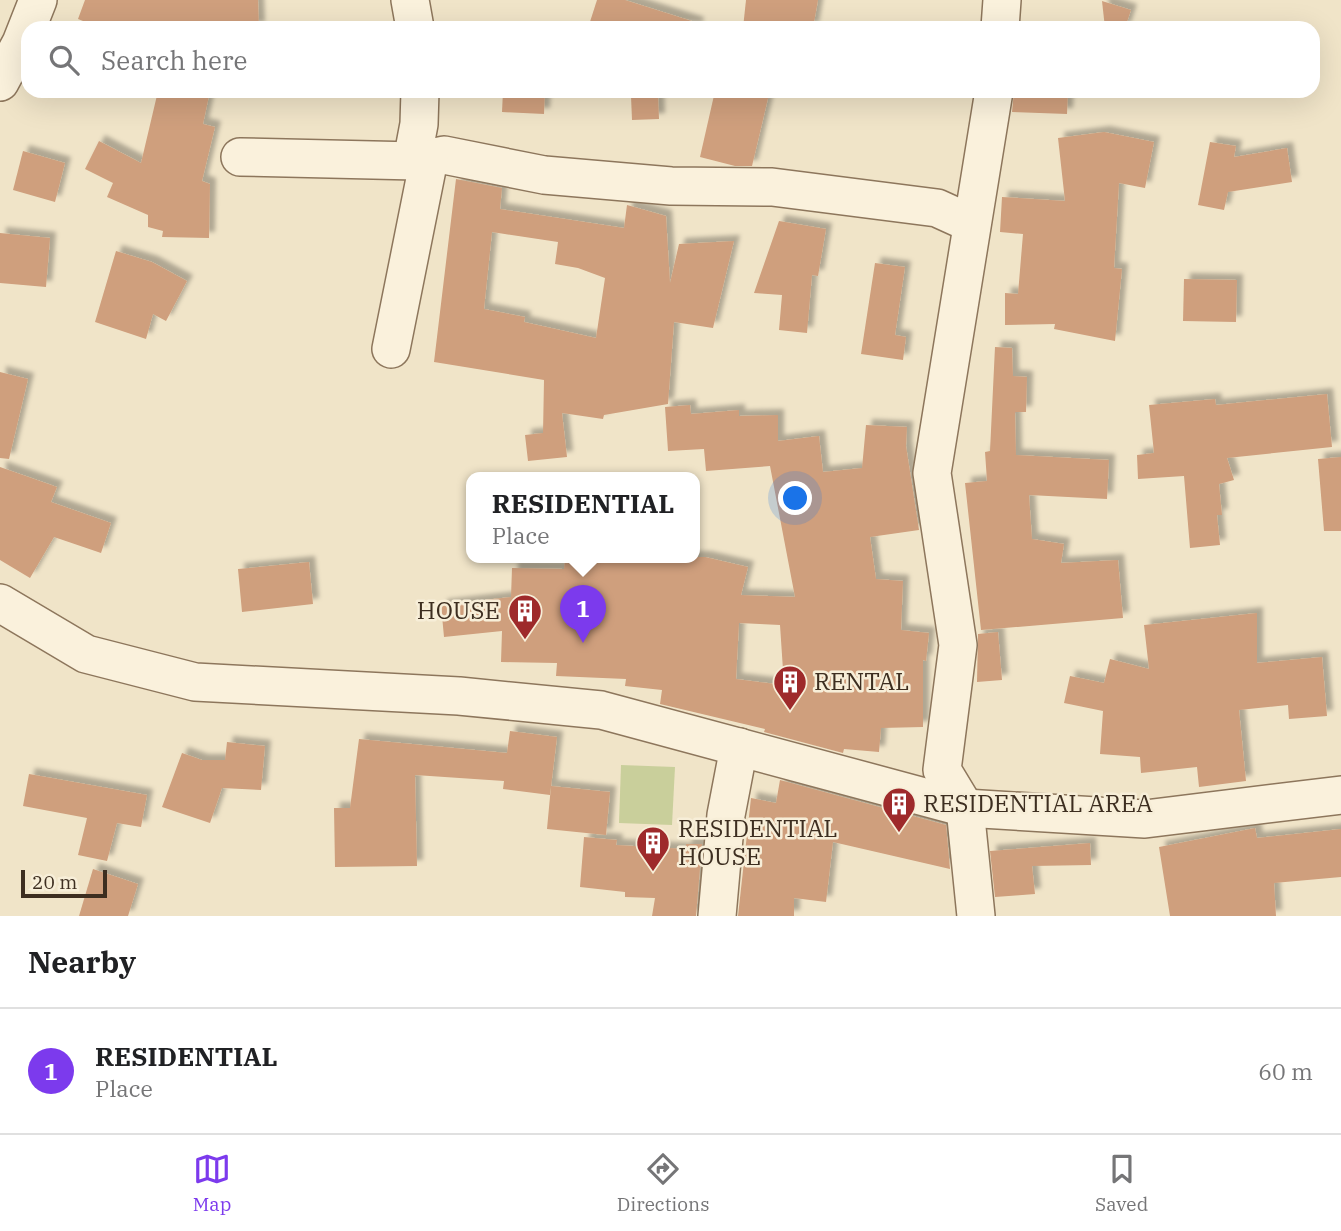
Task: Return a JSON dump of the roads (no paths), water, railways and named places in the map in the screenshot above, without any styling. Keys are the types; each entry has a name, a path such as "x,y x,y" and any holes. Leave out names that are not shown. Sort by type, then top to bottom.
{"street":[{"path":"30,21 38,0"},
{"path":"410,0 414,21"},
{"path":"1000,21 1002,0"},
{"path":"0,82 21,43"},
{"path":"391,349 420,160 420,98"},
{"path":"976,916 965,808 942,770 958,645 932,473 970,223 993,98"},
{"path":"240,157 420,160 444,155 544,175 633,183 772,187 937,208 970,223"},
{"path":"0,603 86,654 195,682 458,696 601,710 965,808 1145,819 1341,795"},
{"path":"717,916 726,815 739,747"}],"place":[{"name":"HOUSE","path":"525,641"},
{"name":"RESIDENTIAL","path":"583,643"},
{"name":"RENTAL","path":"790,712"},
{"name":"RESIDENTIAL AREA","path":"899,834"},
{"name":"RESIDENTIAL HOUSE","path":"653,873"}]}
